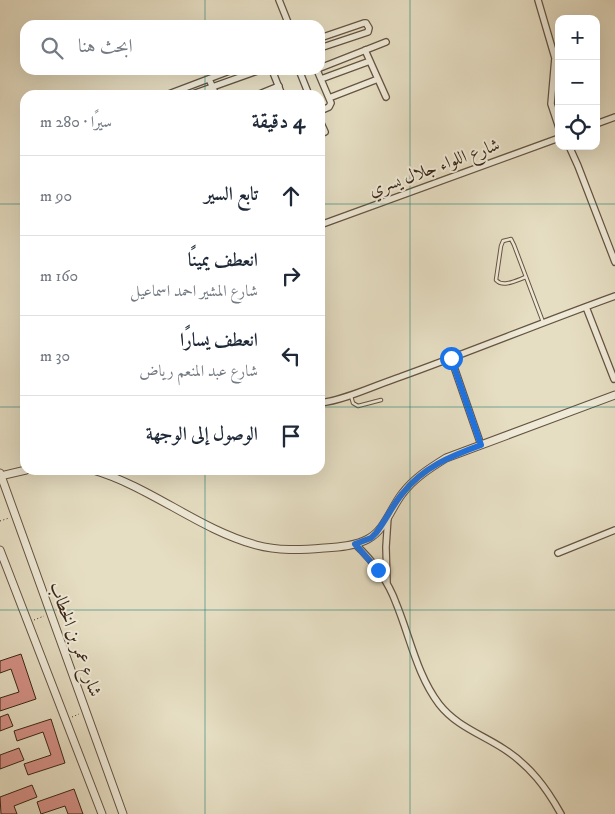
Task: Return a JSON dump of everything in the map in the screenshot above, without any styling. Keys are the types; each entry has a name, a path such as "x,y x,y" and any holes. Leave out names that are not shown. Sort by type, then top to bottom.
{"street":[{"path":"279,0 286,20"},
{"path":"538,0 555,58 551,104 555,116"},
{"path":"325,36 364,23 369,28 368,32 325,46"},
{"path":"325,67 386,42"},
{"path":"365,50 386,98"},
{"path":"321,79 370,61"},
{"path":"179,90 219,75"},
{"path":"204,90 246,75"},
{"path":"274,75 280,90"},
{"path":"301,75 307,90"},
{"path":"320,75 329,98 330,105 325,108"},
{"path":"209,79 214,90"},
{"path":"329,98 378,79"},
{"path":"269,90 279,86"},
{"path":"600,123 615,117"},
{"name":"شارع اللواء جلال يسري","path":"325,223 555,139"},
{"path":"571,150 615,262"},
{"path":"325,401 350,394 451,358 615,296"},
{"path":"586,307 614,379"},
{"path":"451,358 481,445"},
{"path":"108,475 148,493 218,531 256,545 277,549 302,550 355,544 371,538 402,494 429,468 446,458 615,395"},
{"path":"0,475 20,471"},
{"name":"شارع عمر بن الخطاب","path":"0,475 4,494 15,516 124,814"},
{"path":"387,585 385,564 388,516"},
{"path":"558,552 615,530"},
{"path":"355,544 371,561 396,602 423,676 430,691 440,705 465,728 502,748 528,768 550,794 560,814"},
{"name":"شارع عمر بن الخطاب","path":"0,550 102,814"}],"lane":[{"path":"526,277 503,285 496,280 503,241 511,239 514,245 543,322"},
{"path":"350,394 353,403 358,406 381,400"}],"path":[{"path":"0,521 15,516"},
{"path":"29,622 50,614"},
{"path":"66,719 86,711"}],"building":[{"path":"21,654 36,699 0,711 0,698 19,692 11,669 0,673 0,661"},
{"path":"8,714 13,726 0,731 0,717"},
{"path":"51,719 65,763 28,775 24,764 51,755 43,732 17,741 14,731"},
{"path":"19,748 24,760 0,769 0,755"},
{"path":"32,785 37,797 14,806 17,814 1,814 0,797"},
{"path":"74,789 83,814 68,814 65,806 41,814 37,802"}],"route":[{"path":"378,570 355,544 371,538 376,533 402,494 429,468 446,458 481,445 451,358"}]}
